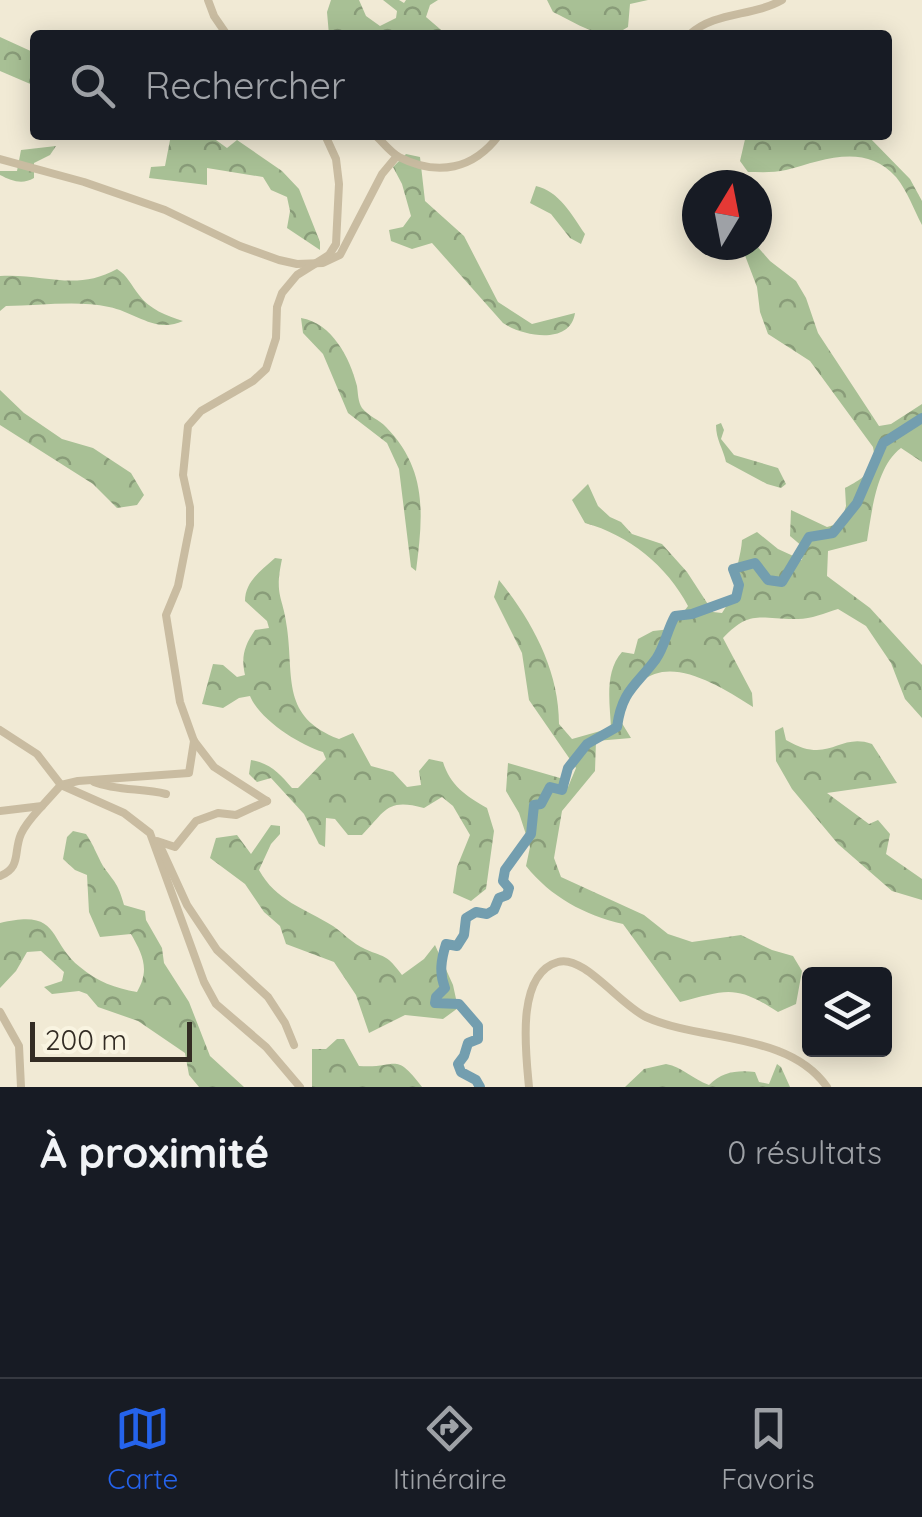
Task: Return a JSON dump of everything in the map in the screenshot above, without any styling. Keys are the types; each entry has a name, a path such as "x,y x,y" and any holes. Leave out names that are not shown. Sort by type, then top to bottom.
{"street":[{"path":"208,0 222,30"},
{"path":"696,30 709,20 760,10 782,0"},
{"path":"156,840 175,848 196,821 218,813 236,815 267,801 214,767 194,740 180,702 166,615 178,586 190,525 183,475 188,426 201,412 254,381 266,368 276,338 277,307 282,294 296,275 333,251 339,230 338,172 327,140"},
{"path":"381,140 397,156 422,164 464,166 486,153 495,140"},
{"path":"0,159 165,210 271,257 291,263 315,263 332,262 340,255 382,174 397,156"},
{"path":"0,730 37,754 61,785 139,822 156,840 187,905 216,950 268,997 294,1045"},
{"path":"0,876 11,872 18,862 19,838 27,822 61,785 188,773 194,740"},
{"path":"90,780 166,794"},
{"path":"0,811 42,806"},
{"path":"156,840 204,982 216,1004 266,1047 300,1087"},
{"path":"529,1087 525,1044 528,1000 546,968 560,961 573,961 642,1015 670,1026 794,1056 818,1074 826,1087"},
{"path":"0,1012 19,1046 21,1087"}],"green space":[{"path":"331,0 359,0 366,16 380,26 396,18 397,11 383,0 438,0 430,5 426,17 441,30 329,30 327,12"},
{"path":"547,0 648,0 630,4 628,27 623,30 590,30 553,12"},
{"path":"0,37 30,51 30,84 0,71"},
{"path":"170,140 216,140 227,148 237,140 282,171 299,189 320,250 287,228 287,197 271,190 263,177 207,168 207,185 149,178 151,167 165,166"},
{"path":"745,140 872,140 910,179 922,201 922,225 900,182 884,166 871,160 843,157 781,171 747,170 740,161"},
{"path":"56,146 50,155 34,163 34,178 17,181 0,175 0,171 17,171 21,150"},
{"path":"406,154 420,157 425,201 464,236 498,302 532,324 575,313 564,330 544,335 511,328 432,243 412,249 391,241 389,230 403,227 411,216 393,167"},
{"path":"536,186 552,193 570,212 585,234 581,244 570,238 551,214 530,203"},
{"path":"747,260 769,260 796,281 818,333 879,426 891,424 922,404 922,462 901,448 893,456 876,490 867,541 828,551 827,576 870,608 922,665 922,718 905,699 891,663 866,626 838,609 803,619 750,619 723,638 752,693 753,707 695,676 659,673 643,680 630,695 620,720 631,738 596,741 595,771 562,811 554,858 561,877 644,915 668,934 692,942 741,935 793,956 802,971 796,1004 778,1012 751,997 731,992 680,1002 623,924 569,903 526,866 530,847 519,813 506,791 508,763 560,778 568,787 576,768 529,700 522,653 494,597 499,580 532,629 549,666 559,724 572,739 611,728 609,689 616,660 622,652 634,654 638,639 653,631 671,629 688,606 669,578 645,554 617,535 585,523 572,500 588,484 598,506 610,517 632,534 662,544 687,572 713,612 722,613 736,591 742,540 757,532 778,549 802,560 803,547 790,536 791,510 827,527 841,523 846,506 845,488 868,472 873,447 810,361 768,334"},
{"path":"117,269 148,304 183,321 155,324 119,310 84,304 6,306 0,311 0,276 73,281"},
{"path":"301,318 322,327 338,343 354,375 362,408 386,427 409,460 416,477 421,513 416,571 411,567 399,469 387,443 348,413 323,354 303,333"},
{"path":"0,390 24,413 62,439 93,448 131,473 144,495 137,505 117,508 93,484 0,425"},
{"path":"721,423 721,439 734,455 778,468 786,484 781,488 767,484 726,462 716,430"},
{"path":"275,558 282,559 279,589 291,679 307,719 339,739 353,733 371,766 393,772 407,787 421,785 419,771 429,759 443,762 460,789 487,808 494,831 486,889 471,901 453,893 457,867 470,835 453,806 442,797 424,808 394,806 362,835 348,835 335,819 326,818 325,847 319,844 304,814 271,778 257,782 249,774 251,760 258,761 292,788 298,788 326,759 323,752 282,730 262,714 250,696 223,708 202,704 213,664 223,665 237,677 245,675 248,641 255,630 269,628 267,621 245,601 251,582"},
{"path":"783,727 786,740 813,750 850,742 872,744 897,783 827,793 869,824 878,820 890,834 886,854 922,879 922,900 892,891 838,844 792,789 776,761 775,731"},
{"path":"271,825 280,826 280,834 259,870 274,889 356,944 386,958 402,975 435,945 453,985 458,1008 443,1019 405,1015 369,1033 356,995 334,962 286,944 280,926 264,912 245,884 210,858 216,838 237,835 251,854"},
{"path":"73,831 86,834 118,887 124,905 145,911 162,948 164,963 189,1002 210,1056 244,1087 199,1087 189,1075 185,1053 138,1021 98,1007 79,991 52,994 44,987 62,981 64,972 41,951 27,952 0,988 0,923 20,920 44,923 70,957 100,980 137,992 141,984 143,963 131,934 100,937 89,912 87,875 63,859 67,837"},
{"path":"337,1039 344,1039 359,1066 400,1065 422,1087 312,1087 312,1049 326,1049"},
{"path":"666,1064 709,1085 742,1071 755,1072 759,1082 769,1084 777,1064 790,1087 625,1087 644,1069"}],"waterway":[{"path":"480,1087 476,1080 461,1072 458,1064 468,1043 478,1039 478,1026 459,1004 435,1003 445,988 443,956 446,944 457,946 464,935 466,918 476,912 487,914 494,910 499,898 507,895 505,870 531,834 534,805 541,804 550,787 562,790 568,768 587,744 617,727 626,696 659,654 675,616 736,598 739,585 733,569 755,563 768,580 782,582 809,537 833,533 857,503 883,443 922,418"}]}
